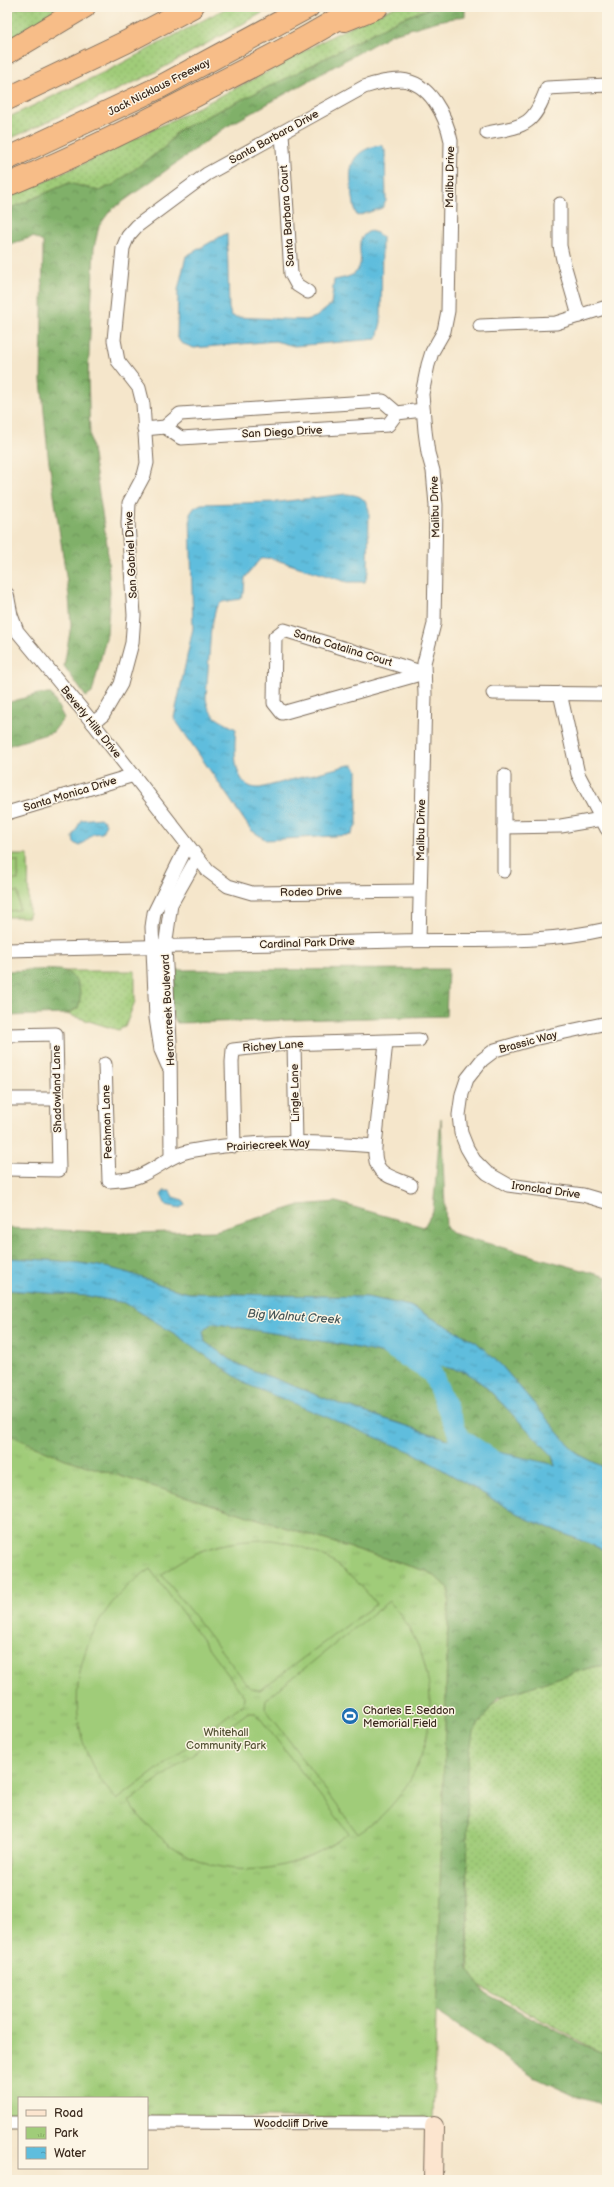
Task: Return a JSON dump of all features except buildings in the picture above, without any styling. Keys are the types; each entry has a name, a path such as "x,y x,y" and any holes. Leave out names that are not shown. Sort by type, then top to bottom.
{"highway":[{"path":"7,54 84,7"},
{"path":"27,90 119,31 161,7"},
{"path":"7,99 126,42 192,7"},
{"name":"Jack Nicklaus Freeway","path":"7,159 160,87 308,7"},
{"path":"7,185 110,139 322,29 357,7"},
{"path":"322,29 377,7"}],"street":[{"name":"Santa Barbara Drive","path":"137,226 207,174 364,87 381,82 400,80 422,87"},
{"path":"487,133 521,127 533,117 547,88 607,85"},
{"name":"Malibu Drive","path":"419,940 424,663 434,624 436,505 433,471 428,453 422,394 432,352 444,331 448,311 451,141 448,125 441,111 422,87"},
{"name":"Santa Barbara Court","path":"282,133 291,274 297,285 308,292"},
{"path":"560,204 560,246 579,316"},
{"name":"San Gabriel Drive","path":"93,723 103,715 121,684 132,643 134,616 128,523 129,503 144,475 147,463 139,388 118,361 114,340 123,248 128,236 137,226"},
{"path":"480,326 556,323 607,307"},
{"path":"144,429 165,427 180,414 383,401 397,413 423,410"},
{"name":"San Diego Drive","path":"165,427 181,438 388,426 397,413"},
{"name":"Beverly Hills Drive","path":"7,594 11,615 12,633 93,723 166,816 186,846 208,871"},
{"name":"Santa Catalina Court","path":"284,630 424,674 282,713 274,703 275,637 284,630"},
{"path":"494,693 607,694"},
{"path":"504,827 604,824 578,774 560,693"},
{"name":"Santa Monica Drive","path":"7,813 134,775"},
{"path":"504,776 504,871"},
{"path":"159,947 154,913 186,846"},
{"path":"159,947 171,904 197,858"},
{"name":"Rodeo Drive","path":"208,871 228,886 252,893 420,891"},
{"name":"Cardinal Park Drive","path":"7,950 419,940 527,940 576,936 607,929"},
{"name":"Heroncreek Boulevard","path":"159,947 156,1018 161,1050 171,1073 171,1156"},
{"name":"Brassic Way","path":"461,1133 459,1116 462,1094 468,1080 482,1060 495,1050 533,1039 607,1023"},
{"name":"Shadowland Lane","path":"7,1036 56,1034 56,1099 59,1170 7,1169"},
{"name":"Richey Lane","path":"234,1146 233,1050 294,1044 419,1040"},
{"path":"386,1042 375,1146 377,1167 381,1172 411,1185"},
{"name":"Lingle Lane","path":"294,1044 296,1143"},
{"name":"Pechman Lane","path":"105,1064 109,1181"},
{"path":"7,1099 56,1099"},
{"name":"Ironclad Drive","path":"461,1133 474,1160 487,1173 508,1185 583,1195 607,1202"},
{"name":"Prairiecreek Way","path":"109,1181 126,1180 139,1176 171,1156 189,1151 234,1146 296,1143 335,1142 375,1146"},
{"name":"Woodcliff Drive","path":"148,2122 391,2123 425,2124 434,2126"},
{"path":"7,2123 18,2123"},
{"path":"433,2180 434,2126"}],"green space":[{"path":"20,7 66,7 7,44 7,14"},
{"path":"228,7 273,7 150,75 7,140 7,118 113,68"},
{"path":"395,7 433,7 398,20 293,75 179,130 164,148 113,185 99,191 69,183 7,210 7,198 161,126 252,80 340,32"},
{"path":"433,7 465,7 465,16 438,21 392,34 226,127 110,211 99,226 94,248 88,377 90,436 107,544 110,592 107,634 92,693 86,697 64,666 71,626 69,596 48,455 41,380 43,242 33,237 7,245 7,210 69,183 99,191 113,185 164,148 179,130 293,75 398,20"},
{"path":"38,694 51,694 64,718 53,732 7,746 7,703"},
{"path":"7,855 28,855 29,917 7,917"},
{"path":"7,861 18,861 18,880 7,880"},
{"path":"7,892 18,892 19,910 7,911"},
{"path":"448,969 446,1016 177,1023 172,1016 170,970"},
{"path":"7,971 64,971 74,978 79,986 80,997 78,1008 66,1014 7,1016"},
{"path":"63,971 135,971 135,1001 125,1027 118,1030 66,1014 78,1008 77,982"},
{"path":"441,1118 446,1227 451,1233 607,1277 607,1469 576,1453 501,1365 476,1342 410,1306 367,1297 189,1293 122,1271 93,1265 7,1258 7,1228 129,1233 215,1231 300,1205 336,1202 424,1227 433,1211"},
{"path":"7,1290 88,1296 125,1303 175,1334 414,1453 525,1518 607,1551 607,1665 592,1667 499,1697 473,1732 467,1770 468,1969 485,1993 580,2043 607,2055 607,2106 575,2096 532,2076 436,2011 449,1588 428,1572 65,1459 7,1434"},
{"path":"212,1323 339,1344 466,1372 485,1386 553,1456 556,1466 463,1444 342,1405 237,1364 205,1342 203,1331"},
{"name":"Whitehall Community Park","path":"7,1434 65,1459 428,1572 449,1588 433,2119 148,2117 148,2097 18,2097 18,2116 7,2116"},
{"path":"257,1540 272,1540 289,1543 304,1548 331,1561 354,1579 376,1604 260,1690 251,1689 162,1575 174,1565 187,1558 214,1547"},
{"path":"150,1569 244,1696 243,1704 117,1800 96,1772 83,1741 77,1709 79,1677 88,1646 103,1616 123,1590"},
{"name":"Charles E. Seddon Memorial Field","path":"389,1601 410,1630 423,1660 430,1693 429,1725 421,1756 406,1786 385,1812 358,1834 265,1708 266,1699"},
{"path":"607,1665 607,2056 469,1980 466,1731 505,1694 592,1667"},
{"path":"247,1713 256,1713 349,1833 320,1851 291,1863 261,1869 231,1868 203,1862 176,1848 151,1829 129,1802"}],"water":[{"path":"381,145 385,150 386,201 382,208 357,216 352,189 351,169 359,154 368,149"},
{"path":"370,231 377,233 382,237 381,322 377,339 294,346 275,341 194,348 181,343 177,337 178,290 186,256 227,233 229,308 231,315 235,317 305,320 316,317 331,305 334,280 348,277 355,273 359,268 361,240 364,235"},
{"path":"346,494 355,495 363,499 369,510 368,572 365,582 347,582 270,558 260,559 245,578 244,593 240,599 222,602 216,608 211,628 206,698 207,705 216,718 236,729 235,757 240,775 244,782 251,787 260,788 349,765 354,765 357,770 357,824 351,835 266,840 251,830 174,718 193,628 190,514 194,508 201,504 279,502"},
{"path":"100,818 106,823 102,833 93,834 80,846 74,843 73,837 81,820"},
{"path":"164,1191 170,1191 173,1197 183,1200 185,1205 180,1208 166,1205 161,1195"},
{"path":"7,1258 94,1265 122,1271 189,1293 367,1297 410,1306 476,1342 501,1365 576,1453 607,1469 607,1551 525,1518 414,1453 246,1384 175,1334 125,1303 88,1296 7,1290","holes":["212,1323 339,1344 466,1372 485,1386 553,1456 556,1465 463,1444 342,1405 237,1364 205,1342 203,1331"]}],"waterway":[{"name":"Big Walnut Creek","path":"389,1346 432,1373 460,1438 495,1461"}],"place":[{"name":"Charles E. Seddon Memorial Field","path":"350,1716"}]}
